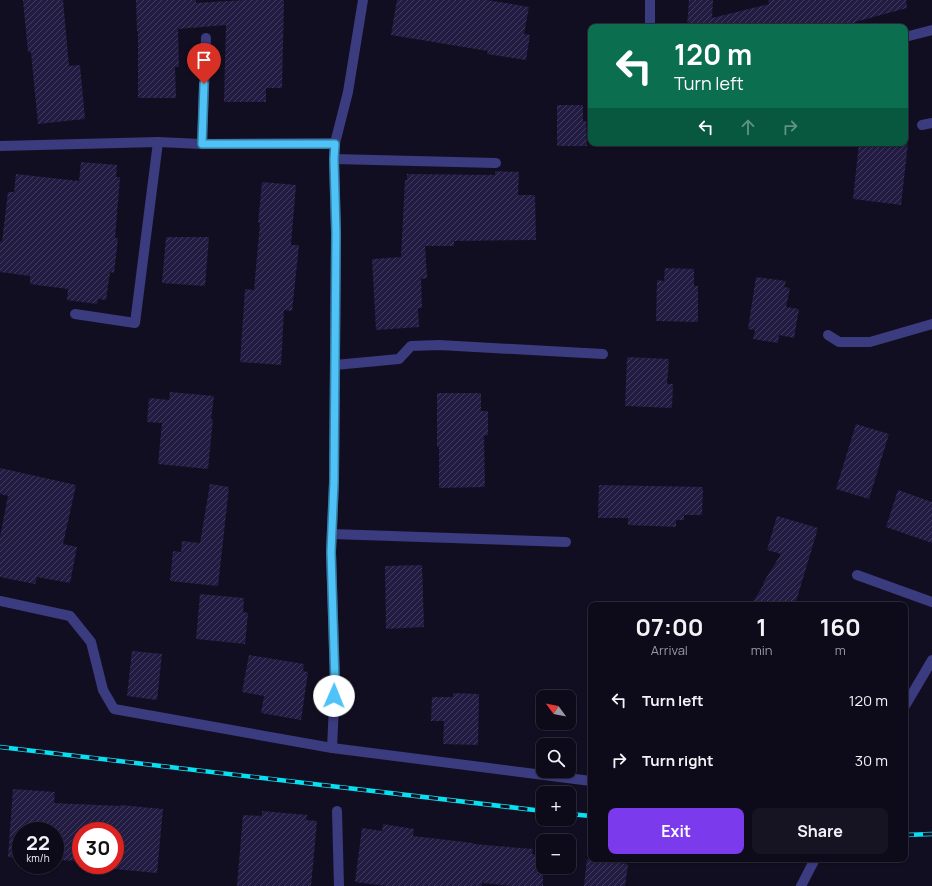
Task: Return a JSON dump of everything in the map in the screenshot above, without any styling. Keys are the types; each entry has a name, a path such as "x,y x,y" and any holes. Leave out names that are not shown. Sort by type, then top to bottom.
{"street":[{"path":"332,748 335,683 331,552 334,482 336,233 334,159 335,144 348,92 363,0"},
{"path":"650,0 650,24"},
{"path":"908,36 932,30"},
{"path":"202,144 206,38"},
{"path":"922,125 932,122"},
{"path":"0,146 158,142 202,144 335,144"},
{"path":"75,314 136,323 158,142"},
{"path":"334,159 496,163"},
{"path":"828,335 839,342 870,342 932,324"},
{"path":"334,365 399,359 411,346 439,344 603,354"},
{"path":"332,534 566,542"},
{"path":"856,575 932,602"},
{"path":"0,601 70,616 91,642 103,690 114,709 332,748 588,781"},
{"path":"908,701 932,660"},
{"path":"337,810 339,886"},
{"path":"801,886 813,862"}],"building":[{"path":"23,0 63,0 69,66 80,65 85,119 38,124 31,52 28,52"},
{"path":"136,0 196,0 196,3 245,0 284,0 282,88 266,88 266,102 224,102 226,25 178,29 179,67 175,67 176,98 138,98 138,31"},
{"path":"397,0 487,0 529,7 524,34 530,35 526,60 487,54 488,51 391,35"},
{"path":"689,0 713,0 712,18 769,4 768,0 906,0 907,8 855,22 855,24 713,24 712,20 712,24 687,24"},
{"path":"557,105 583,105 583,121 586,121 587,146 557,146"},
{"path":"859,146 908,146 901,205 853,199"},
{"path":"81,162 117,165 116,177 120,177 115,238 118,238 114,273 110,272 106,300 98,299 97,304 67,300 68,289 30,284 30,276 0,272 0,241 2,242 8,192 14,192 16,174 79,181"},
{"path":"495,171 519,172 518,195 535,195 536,240 454,241 454,246 425,246 427,278 421,279 422,308 418,308 419,327 376,330 372,259 401,257 405,180 407,180 407,174 495,175"},
{"path":"262,182 296,185 291,245 299,245 292,311 284,310 281,365 240,362 245,289 254,290"},
{"path":"166,237 209,237 205,286 162,283"},
{"path":"665,268 694,269 694,286 698,286 698,322 656,321 657,280 664,281"},
{"path":"756,277 786,281 784,287 790,288 786,307 799,309 794,338 779,335 778,343 753,339 755,330 748,329"},
{"path":"627,357 669,359 667,384 673,384 672,408 625,406"},
{"path":"170,392 214,396 208,469 158,464 162,423 147,422 149,398 169,400"},
{"path":"437,393 481,393 481,411 488,411 488,435 484,436 485,487 439,488"},
{"path":"856,424 889,434 869,499 836,489"},
{"path":"0,468 76,485 63,544 77,547 70,583 37,577 35,584 0,577 0,537 8,496 0,494"},
{"path":"210,484 229,487 218,586 170,581 173,551 181,552 182,541 200,543"},
{"path":"599,485 703,487 702,515 684,515 684,520 676,520 676,527 628,525 628,518 598,518"},
{"path":"898,490 932,502 932,543 886,527"},
{"path":"777,516 818,528 796,602 753,602 781,554 767,550"},
{"path":"422,565 424,627 386,629 385,566"},
{"path":"200,594 244,598 243,612 248,613 245,644 196,639"},
{"path":"132,651 162,654 157,700 127,696"},
{"path":"249,655 304,664 303,671 308,672 301,720 261,713 264,696 242,692"},
{"path":"453,693 479,694 478,745 443,744 444,721 431,721 432,697 453,697"},
{"path":"13,789 55,792 54,803 120,805 163,809 157,873 124,870 124,822 72,822 72,861 64,860 64,822 12,822 12,857 8,857"},
{"path":"262,811 307,815 306,820 317,821 311,886 237,886 243,815 262,816"},
{"path":"383,824 414,829 413,836 473,844 533,849 532,854 536,855 536,874 543,874 543,886 512,886 482,883 482,886 387,886 355,882 362,828 382,831"},
{"path":"587,859 588,862 628,864 625,886 584,886"}],"railway":[{"path":"0,747 536,810"},
{"path":"576,815 588,816"},
{"path":"908,835 932,834"}],"route":[{"path":"204,84 202,144 335,144 336,233 334,482 331,552 335,683 334,696"}]}
